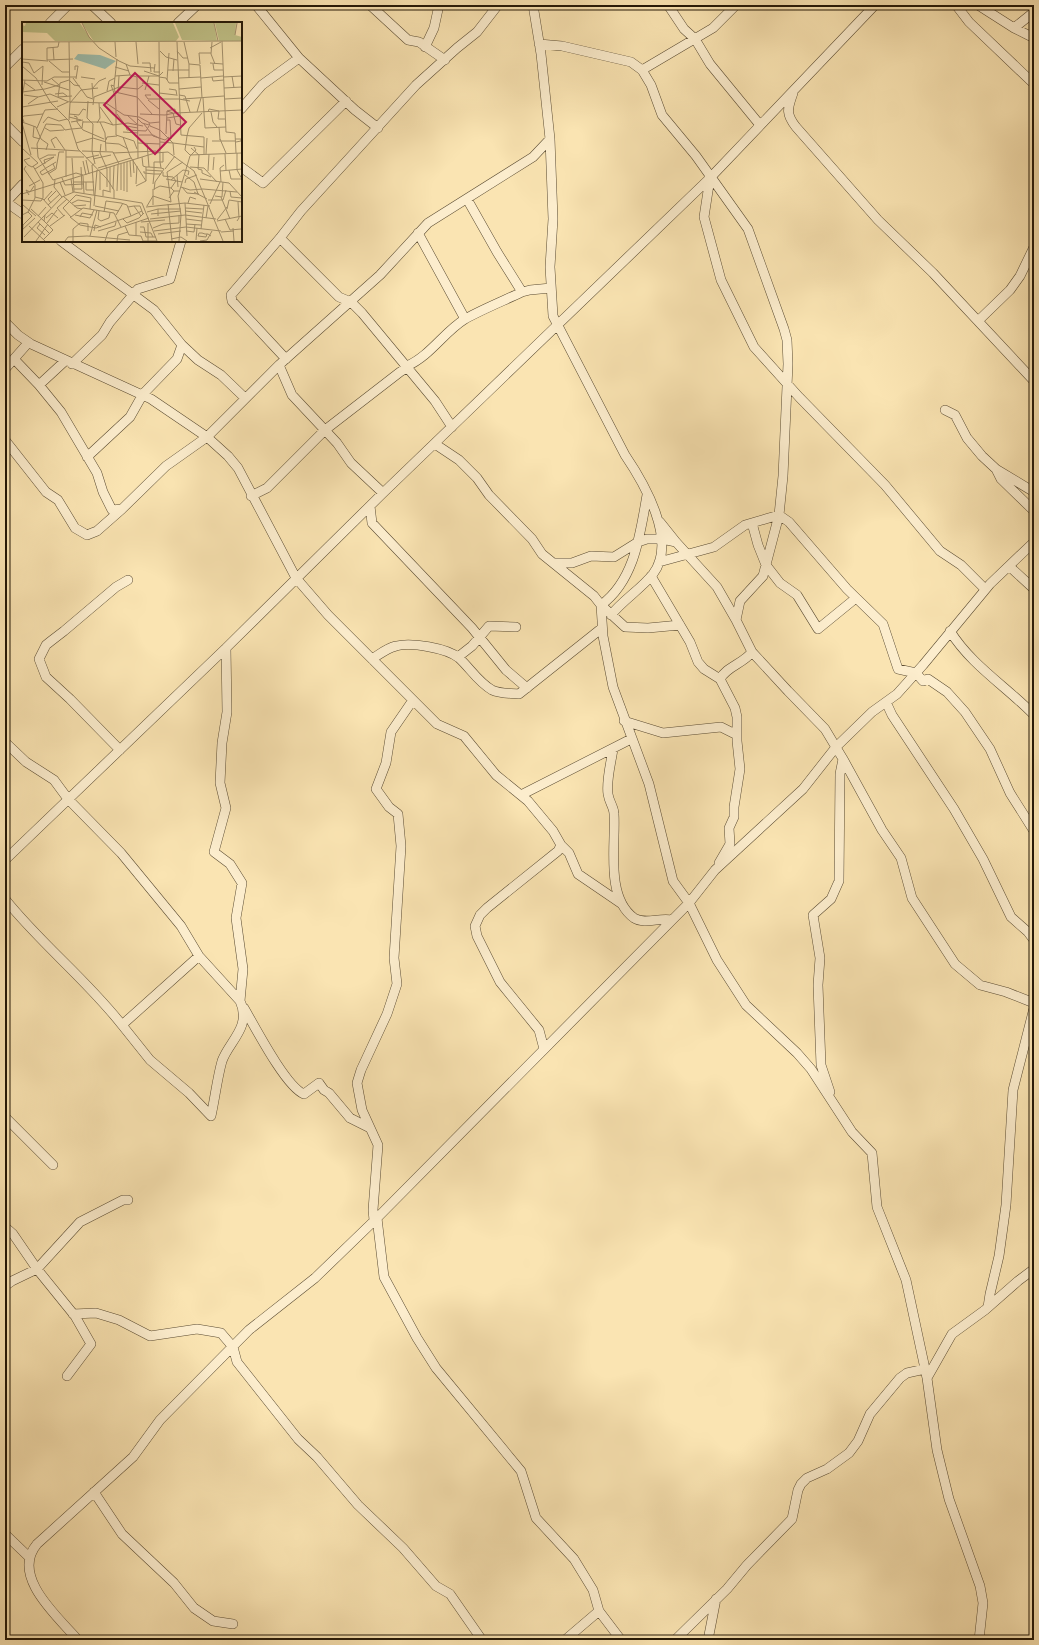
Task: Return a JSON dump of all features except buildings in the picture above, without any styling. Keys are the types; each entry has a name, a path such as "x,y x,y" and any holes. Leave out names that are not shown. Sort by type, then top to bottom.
{"street":[{"path":"51,22 68,5"},
{"path":"92,5 110,22"},
{"path":"179,22 197,5"},
{"path":"256,5 299,58 378,128"},
{"path":"370,5 408,40 412,40 425,47 445,60"},
{"path":"425,47 434,28 439,5"},
{"path":"382,493 351,463 341,447 289,391 283,362 230,297 235,289 280,238 301,211 422,79 477,32 496,9 486,5"},
{"path":"533,5 550,139 552,220 551,288 553,316 557,326 568,343 587,383 659,520 676,542 717,587 752,652 825,729 882,830 901,858 912,898 955,964 980,985 1006,992 1034,1003"},
{"path":"668,5 684,29 694,39 710,64 760,125"},
{"path":"642,70 713,28 736,5"},
{"path":"5,860 226,648 382,493 435,444 710,178 875,5"},
{"path":"956,5 969,22 1034,84"},
{"path":"978,5 1014,28 1034,38"},
{"path":"1014,28 1034,12"},
{"path":"539,44 562,46 631,62 642,70 651,85 662,115 696,156 710,178 748,228 784,330 788,353 783,476 779,516 763,576 740,601 736,620"},
{"path":"5,67 22,50"},
{"path":"242,108 262,85 299,58"},
{"path":"794,90 788,107 788,115 796,127 878,220 933,273 952,295 979,320 1034,381"},
{"path":"242,168 263,183 346,101"},
{"path":"5,124 22,141"},
{"path":"5,440 46,492 58,500 75,528 87,535 97,531 166,466 207,437 283,362 351,302 435,217 467,199 533,156 550,139"},
{"path":"710,178 704,217 721,280 754,347 890,491 940,551 961,565 985,589"},
{"path":"22,185 6,202 22,213"},
{"path":"467,199 522,292"},
{"path":"418,233 465,319"},
{"path":"280,238 316,272 339,297 351,302 407,366 452,427"},
{"path":"62,242 154,310 182,345 198,360 231,383 245,398"},
{"path":"39,385 102,335 132,294 144,286 170,279 182,242"},
{"path":"979,320 1010,290 1020,276 1034,247"},
{"path":"251,496 261,492 276,479 325,430 376,389 407,366 420,359 446,334 465,319 522,292 551,288"},
{"path":"5,322 18,335 28,342 68,362 143,394 207,437 233,461 296,578 328,615 437,724 464,736 496,775 521,795 553,831 569,854 578,874 622,904 635,918 644,922 660,918 672,920"},
{"path":"5,369 15,360 28,342"},
{"path":"87,457 130,417 143,394 177,359 182,345"},
{"path":"15,360 39,385 61,412 96,473 112,510 122,509"},
{"path":"945,410 955,415 967,438 982,456 996,469 1034,492"},
{"path":"435,444 455,457 477,478 489,495 532,539 542,554 594,596 600,605 625,627 648,628 680,625"},
{"path":"996,469 1001,479 1034,511"},
{"path":"600,605 612,597 625,577 639,541 647,495"},
{"path":"370,506 372,523 480,636 506,670 527,688"},
{"path":"659,562 714,547 745,525 779,516 789,522 856,598 883,624 898,669 916,673 923,682 928,680 947,692 965,712 990,749 1010,793 1034,831"},
{"path":"611,615 651,576 659,562 662,554 662,539 659,520"},
{"path":"752,523 758,545 766,565 780,583 797,595 818,629 856,598"},
{"path":"554,563 572,563 591,556 614,557 639,541 662,539 676,542"},
{"path":"715,870 803,789 836,747 897,694 985,589 1034,542"},
{"path":"1009,566 1034,589"},
{"path":"78,1640 36,1591 29,1574 32,1550 133,1457 160,1420 249,1330 315,1278 376,1219 689,903 715,870 730,844 729,828 734,817 734,807 740,769 737,717 735,708 720,679 704,669 698,662 680,625 651,576"},
{"path":"120,750 46,677 39,660 50,641 60,635 116,586 128,580"},
{"path":"600,605 602,628 613,687 624,721 649,784 673,880 689,903 717,960 746,1005 811,1068 852,1132 872,1153 877,1207 906,1280 926,1373 933,1430 949,1499 980,1586 983,1603 979,1640"},
{"path":"458,657 472,646 492,625 516,627"},
{"path":"372,659 391,648 403,645 421,646 449,652 458,657 480,681 496,692 519,694 602,628"},
{"path":"950,631 958,644 1034,715"},
{"path":"5,899 31,930 110,1009 150,1060 189,1093 212,1116 223,1059 239,1033 242,1005 243,969 236,918 242,883 230,864 214,852 226,808 220,783 222,743 227,712 226,648"},
{"path":"720,679 724,672 743,661 752,652"},
{"path":"413,700 391,732 386,763 376,789 389,807 398,814 401,852 394,958 397,984 387,1014 361,1070 358,1083 362,1110 378,1145 373,1210 376,1219 384,1277 417,1338 436,1368 521,1471 536,1518 574,1559 593,1590 599,1612 621,1640"},
{"path":"886,702 892,715 954,809 983,859 1011,917 1028,932 1034,940"},
{"path":"624,721 663,733 721,727 737,735"},
{"path":"521,795 631,739"},
{"path":"5,742 26,762 54,780 68,798 135,870 181,926 199,956 242,1005 278,1065 296,1088 304,1094 319,1083 350,1118 370,1128"},
{"path":"613,749 607,792 609,801 614,809 613,863 622,904"},
{"path":"834,1105 821,1065 818,985 820,958 813,915 831,898 839,881 840,774 843,759"},
{"path":"544,1049 540,1030 500,982 477,936 475,926 480,915 487,908 558,851 561,844"},
{"path":"122,1025 199,956"},
{"path":"988,1307 1000,1256 1006,1205 1013,1090 1034,1008"},
{"path":"5,1117 53,1165"},
{"path":"5,1286 37,1269 80,1222 123,1200 128,1200"},
{"path":"5,1227 13,1234 37,1269 73,1314 91,1344 67,1376"},
{"path":"926,1373 952,1334 1034,1270"},
{"path":"73,1314 96,1313 119,1320 150,1336 196,1329 221,1333 233,1347 236,1362 298,1439 317,1457 358,1505 403,1548 436,1586 450,1594 482,1640"},
{"path":"675,1640 792,1519 798,1490 801,1484 807,1478 827,1469 849,1453 858,1441 870,1414 900,1378 908,1373 926,1373"},
{"path":"94,1492 122,1534 174,1583 194,1608 213,1621 233,1624"},
{"path":"5,1534 30,1558"},
{"path":"708,1640 716,1599"},
{"path":"565,1640 599,1612"}]}
